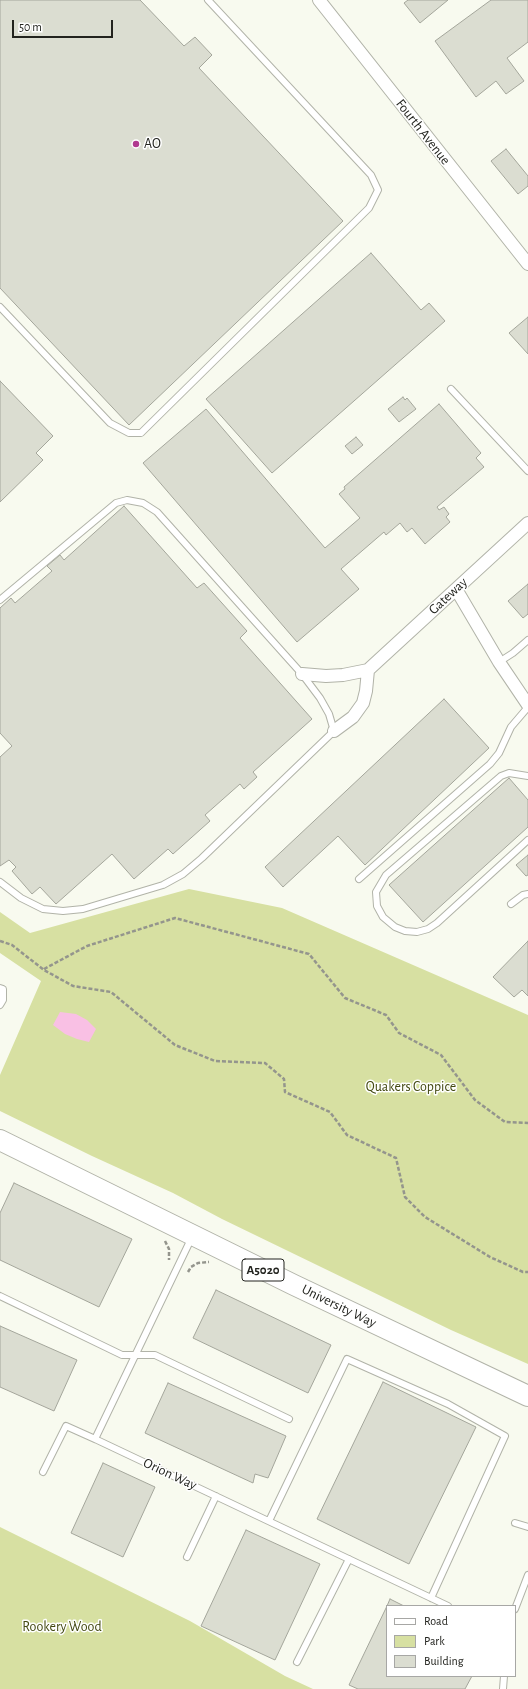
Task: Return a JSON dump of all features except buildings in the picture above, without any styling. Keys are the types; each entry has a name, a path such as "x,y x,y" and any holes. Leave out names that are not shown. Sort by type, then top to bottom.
{"highway":[{"name":"University Way","path":"0,1140 192,1236 528,1396"}],"street":[{"name":"Fourth Avenue","path":"319,0 528,264"},
{"name":"Gateway","path":"368,670 528,523"},
{"path":"456,589 499,662 528,706"},
{"path":"302,674 326,676 343,675 368,670 366,691 362,703 353,717 334,731"}],"lane":[{"path":"0,307 110,423 129,433 140,433 369,208 378,190 371,174 208,0"},
{"path":"451,389 528,471"},
{"path":"0,600 116,503 127,500 143,503 157,512 302,674 320,698 329,714 334,731 202,858 183,874 163,885 83,909 62,911 43,909 21,898 0,882"},
{"path":"499,662 513,653 528,640"},
{"path":"359,879 490,764 499,753 511,728 528,706"},
{"path":"528,776 509,773 501,776 386,875 376,892 377,906 384,917 395,927 405,931 417,932 428,929 437,923 528,840"},
{"path":"511,904 523,895 528,894"},
{"path":"0,988 3,989 3,1000 0,1006"},
{"path":"95,1439 192,1236"},
{"path":"0,1296 122,1355 155,1355 289,1419"},
{"path":"269,1521 347,1359 448,1404 505,1436 431,1598"},
{"name":"Orion Way","path":"43,1472 66,1426 446,1605"},
{"path":"187,1557 216,1496"},
{"path":"515,1523 528,1527"},
{"path":"297,1662 349,1559"},
{"path":"516,1606 528,1575"},
{"path":"503,1689 504,1677"}],"path":[{"path":"44,970 87,946 175,918 309,954 345,998 386,1015 399,1033 441,1055 475,1100 505,1122 528,1122"},
{"path":"0,942 12,945 44,970 73,986 111,992 175,1045 215,1061 265,1063 284,1079 285,1092 330,1112 347,1135 396,1158 405,1196 425,1217 490,1256 523,1272 528,1272"}],"green space":[{"name":"Quakers Coppice","path":"189,889 282,908 528,1015 528,1364 451,1330 222,1219 173,1193 92,1156 0,1111 0,1075 41,981 0,953 0,912 30,933"},
{"name":"Rookery Wood","path":"0,1527 190,1621 285,1676 313,1689 0,1689"}],"shaded area":[{"path":"60,1012 76,1014 87,1020 96,1029 89,1042 65,1034 53,1025"}],"place":[{"name":"AO","path":"136,144"}]}
